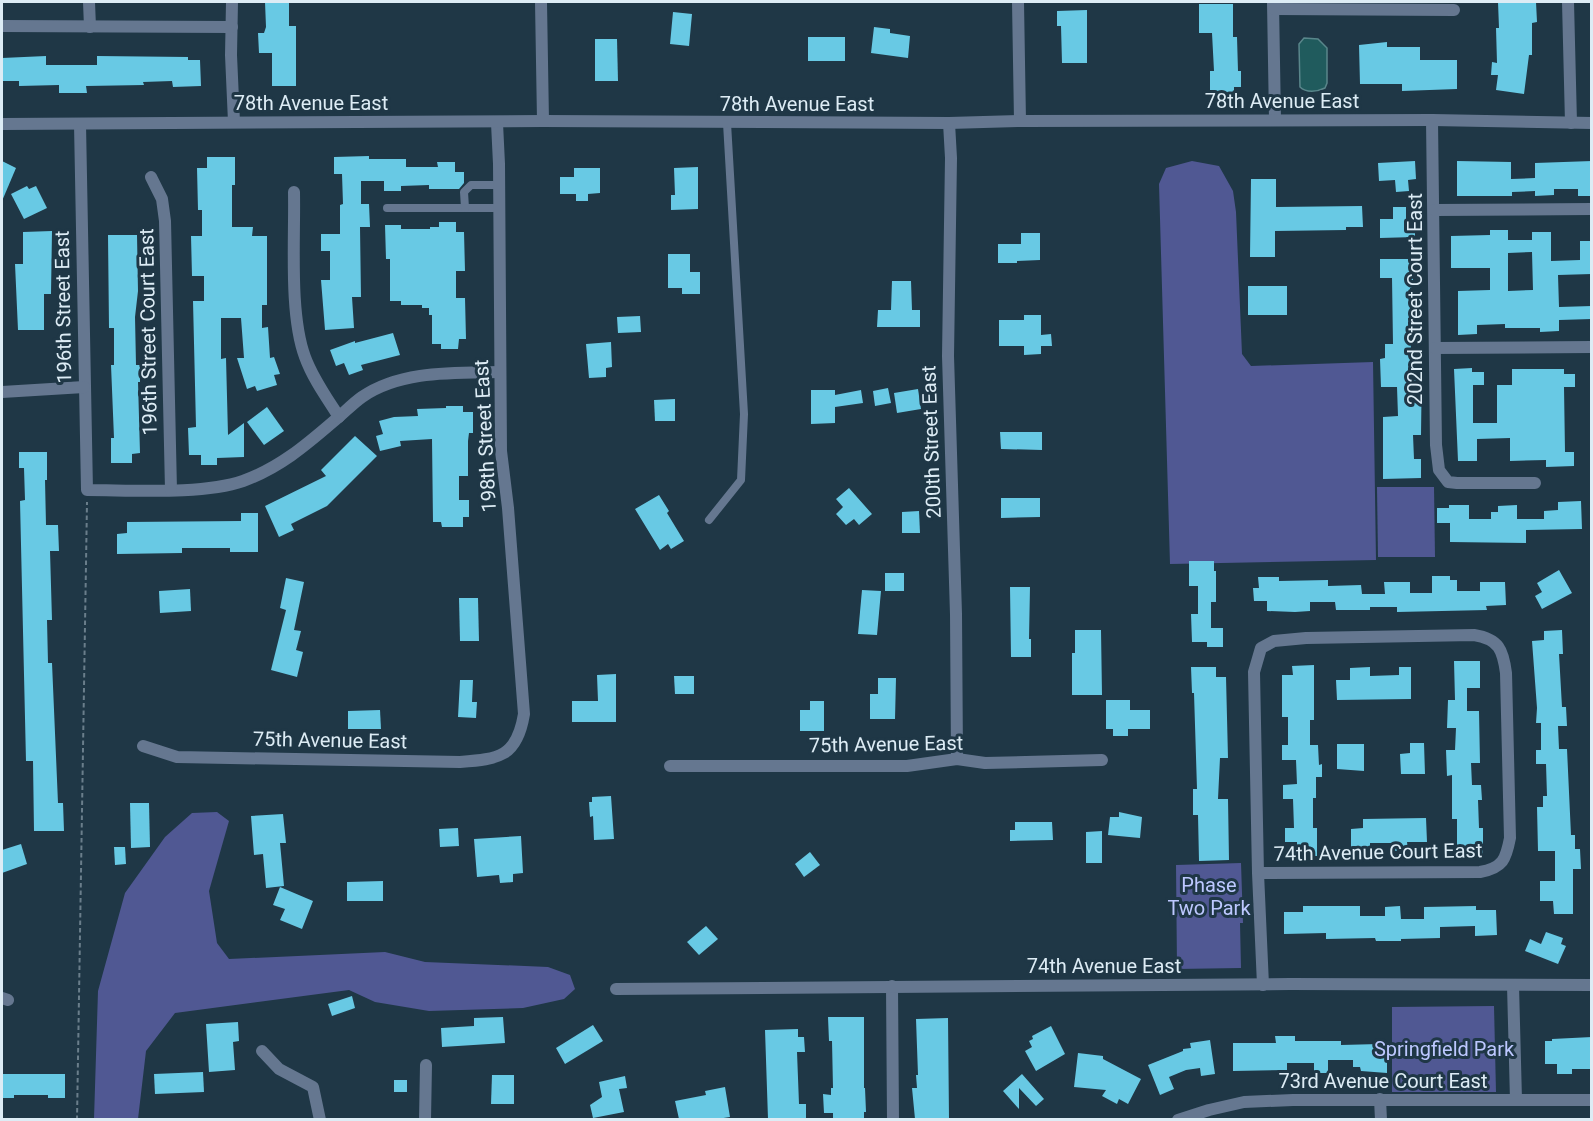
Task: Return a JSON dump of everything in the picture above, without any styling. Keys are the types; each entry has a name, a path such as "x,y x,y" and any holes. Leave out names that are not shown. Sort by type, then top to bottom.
{"street":[{"path":"89,2 90,27"},
{"path":"232,2 231,55 234,122"},
{"path":"541,2 543,121"},
{"path":"1018,2 1020,121"},
{"path":"1568,2 1571,123"},
{"path":"1275,120 1273,5 1454,10"},
{"path":"2,26 232,27"},
{"name":"78th Avenue East","path":"2,124 543,121 949,123 1275,120 1592,123"},
{"name":"202nd Street Court East","path":"1432,120 1435,210 1436,446 1439,470 1448,482 1535,483"},
{"name":"198th Street East","path":"497,123 500,208 501,451 508,508 524,714 520,734 513,744"},
{"name":"200th Street East","path":"949,123 951,158 948,356 956,614 957,759"},
{"name":"196th Street East","path":"80,124 87,490"},
{"name":"196th Street Court East","path":"151,177 162,199 165,221 171,490"},
{"path":"294,192 297,327 309,367 339,417"},
{"path":"1435,210 1592,209"},
{"path":"1435,348 1592,347"},
{"path":"87,490 171,490 207,488 240,482 275,468 363,397 388,385 438,374 500,372"},
{"path":"2,392 84,387"},
{"name":"74th Avenue Court East","path":"1474,635 1487,637 1495,643 1503,654 1506,673 1510,838 1506,857 1498,865 1492,870 1480,872 1258,873 1254,672 1261,648 1274,641 1306,638 1474,635"},
{"name":"75th Avenue East","path":"142,746 177,757 460,762 487,760 502,754 513,744"},
{"name":"75th Avenue East","path":"670,766 907,766 957,759 985,763 1102,760"},
{"path":"1258,873 1263,985"},
{"path":"1513,985 1516,1100"},
{"name":"74th Avenue East","path":"616,989 1592,985"},
{"path":"892,987 893,1119"},
{"path":"262,1051 279,1069 313,1087 320,1119"},
{"path":"425,1119 426,1065"},
{"path":"1380,1100 1381,1119"},
{"name":"73rd Avenue Court East","path":"1178,1119 1244,1102 1592,1100"}],"lane":[{"path":"709,520 741,480 743,455 744,414 727,123"},
{"path":"465,208 464,192 471,185 499,185"},
{"path":"387,208 500,208"}],"path":[{"path":"77,1119 87,490"}],"green space":[{"path":"1192,161 1219,166 1233,191 1236,212 1242,354 1251,366 1373,362 1376,560 1170,564 1159,184 1166,168"},
{"path":"1377,487 1434,487 1435,557 1378,557"},
{"path":"217,812 229,821 209,891 217,943 229,959 385,952 425,962 548,967 570,975 575,989 564,999 523,1008 429,1011 375,1002 349,990 175,1013 146,1051 138,1119 94,1119 98,991 125,893 165,837 192,813"},
{"name":"Phase Two Park","path":"1241,863 1243,923 1240,923 1241,968 1177,969 1176,865"},
{"name":"Springfield Park","path":"1494,1006 1496,1092 1392,1092 1392,1007"}],"shaded area":[{"path":"1304,38 1318,39 1327,48 1325,88 1308,91 1300,87 1299,44"}],"building":[{"path":"265,2 289,2 289,26 296,26 296,86 272,86 272,53 259,53 258,33 264,33 266,27"},
{"path":"1498,2 1536,2 1537,22 1532,23 1532,55 1529,55 1524,94 1496,90 1498,75 1491,75 1492,62 1497,63"},
{"path":"1199,4 1233,4 1233,37 1237,37 1238,71 1241,71 1241,87 1234,87 1234,93 1210,94 1210,71 1214,71 1212,33 1199,33"},
{"path":"1087,10 1087,63 1062,63 1061,26 1057,26 1057,11"},
{"path":"673,12 692,14 689,46 670,44"},
{"path":"874,27 890,29 890,33 910,36 908,58 871,53"},
{"path":"808,37 845,37 845,61 808,61"},
{"path":"595,39 617,39 618,81 595,81"},
{"path":"1387,42 1387,47 1420,47 1420,60 1457,60 1457,89 1402,91 1402,84 1360,84 1359,45"},
{"path":"46,56 46,65 97,65 97,56 188,57 188,60 200,60 201,86 173,87 172,81 143,82 144,85 86,86 87,93 59,93 59,85 19,86 19,81 2,81 2,58"},
{"path":"369,156 369,159 406,159 406,167 438,167 437,162 455,162 455,172 464,172 464,183 459,189 429,189 429,185 401,186 401,191 384,191 384,181 361,181 361,204 369,204 370,227 360,227 361,297 352,297 354,328 325,330 321,280 330,280 330,251 321,251 321,234 340,234 340,205 343,204 342,174 334,174 334,157"},
{"path":"207,157 235,157 232,227 253,227 252,236 267,236 267,305 262,305 262,328 268,327 270,358 274,357 280,374 274,375 277,385 257,391 255,386 247,389 237,358 244,358 241,318 221,318 221,359 226,358 228,435 244,423 244,457 217,458 217,465 201,465 201,455 189,455 188,428 196,427 193,301 204,301 204,276 192,276 191,236 202,236 202,210 198,210 197,168 207,168"},
{"path":"2,161 16,168 2,201"},
{"path":"1415,161 1416,179 1408,180 1409,191 1396,192 1395,180 1379,181 1378,163"},
{"path":"1457,161 1511,162 1511,179 1535,178 1535,163 1592,161 1592,196 1578,196 1578,189 1554,189 1554,195 1535,196 1535,191 1512,192 1512,196 1457,196"},
{"path":"698,167 698,209 671,210 671,195 675,195 674,168"},
{"path":"574,168 600,168 600,193 588,194 588,201 576,201 576,194 560,194 560,177 574,177"},
{"path":"1251,179 1276,179 1276,207 1362,206 1363,227 1346,227 1346,230 1275,231 1275,257 1250,257"},
{"path":"27,186 29,189 36,186 47,208 24,219 11,194"},
{"path":"1393,207 1406,207 1406,219 1415,219 1415,237 1380,238 1380,219 1393,219"},
{"path":"439,222 456,222 456,232 464,232 465,271 456,271 456,298 465,298 466,339 459,339 458,349 441,349 441,344 432,344 432,315 429,315 429,308 422,308 422,305 401,305 401,301 390,301 390,259 386,259 385,225 401,225 401,229 430,229 430,227 439,227"},
{"path":"1490,230 1508,230 1508,240 1532,240 1532,232 1551,232 1551,261 1580,260 1580,241 1592,241 1592,274 1558,275 1559,307 1592,306 1592,319 1559,320 1559,331 1540,332 1540,328 1505,328 1505,324 1477,325 1477,334 1458,335 1458,291 1490,290 1490,268 1451,268 1451,236 1490,235","holes":["1532,252 1533,290 1508,291 1508,253"]},
{"path":"52,231 51,294 44,294 44,330 18,330 15,264 23,264 23,232"},
{"path":"1021,233 1040,233 1040,260 998,263 998,244 1021,244"},
{"path":"108,235 137,235 138,291 135,317 136,365 140,365 140,382 138,382 140,453 132,454 132,463 111,463 111,438 114,438 111,365 114,365 114,328 109,328"},
{"path":"668,254 690,254 690,272 700,272 700,294 682,294 682,288 668,288"},
{"path":"1380,259 1417,259 1417,276 1413,276 1413,288 1410,288 1411,359 1422,358 1421,435 1413,435 1414,459 1421,459 1421,478 1383,479 1383,417 1398,416 1397,387 1381,387 1380,359 1385,358 1385,344 1393,344 1392,278 1380,278"},
{"path":"892,281 911,281 912,310 920,310 920,327 877,327 878,310 891,310"},
{"path":"1248,286 1287,286 1287,315 1248,315"},
{"path":"1024,315 1041,315 1041,335 1051,334 1052,346 1041,346 1041,354 1024,355 1024,346 999,346 999,320 1024,320"},
{"path":"640,316 641,332 618,333 617,317"},
{"path":"393,333 400,355 361,365 363,370 349,375 344,363 336,366 330,350 355,341 355,343"},
{"path":"611,342 612,367 606,368 606,377 589,378 586,344"},
{"path":"1472,368 1472,372 1484,372 1484,385 1473,385 1473,423 1497,423 1497,385 1512,385 1512,369 1564,369 1564,374 1575,374 1575,387 1564,387 1565,452 1574,452 1574,466 1546,467 1546,460 1510,461 1510,438 1477,439 1477,461 1458,461 1454,369"},
{"path":"888,388 891,403 875,406 873,391"},
{"path":"918,389 921,409 897,413 894,393"},
{"path":"811,390 835,390 835,395 861,390 863,403 835,407 835,423 811,424"},
{"path":"675,399 675,421 655,421 654,400"},
{"path":"446,406 463,406 463,412 473,412 473,433 469,433 468,441 468,476 459,476 459,500 469,500 469,517 463,517 463,527 442,527 441,522 433,522 432,439 400,441 401,446 380,451 376,436 383,434 379,421 394,417 418,416 417,409 446,408"},
{"path":"267,407 284,431 264,445 247,422"},
{"path":"1000,432 1042,432 1042,450 1001,449"},
{"path":"355,436 377,456 327,506 291,524 294,530 279,537 265,506 326,476 321,470"},
{"path":"19,452 47,452 46,525 58,525 59,551 50,551 52,620 47,620 48,663 52,663 58,803 63,803 64,831 34,831 33,761 26,761 20,501 25,500 24,468 19,468"},
{"path":"849,488 872,514 859,525 854,519 846,525 836,514 843,507 836,499"},
{"path":"659,495 684,541 671,549 668,544 660,550 635,509"},
{"path":"1001,498 1040,498 1040,517 1001,518"},
{"path":"1581,501 1582,529 1526,530 1526,543 1450,542 1450,523 1437,523 1437,508 1449,508 1449,505 1469,505 1469,519 1491,519 1491,512 1498,512 1498,506 1517,505 1517,519 1544,519 1544,511 1558,510 1558,502"},
{"path":"919,511 920,533 902,533 902,512"},
{"path":"241,513 258,513 258,552 230,552 230,548 182,548 182,553 117,554 117,534 127,533 127,522 241,521"},
{"path":"1189,561 1214,561 1216,602 1211,602 1211,628 1223,628 1223,647 1207,647 1207,642 1192,642 1191,614 1198,614 1198,586 1189,586"},
{"path":"1559,570 1572,593 1542,609 1535,596 1542,592 1537,583"},
{"path":"885,573 904,573 904,591 885,591"},
{"path":"1432,576 1450,576 1450,580 1457,580 1457,591 1480,591 1480,582 1505,582 1506,605 1486,606 1487,610 1397,612 1397,607 1336,610 1335,602 1310,602 1310,611 1295,612 1267,611 1267,601 1254,601 1253,588 1259,588 1258,577 1279,577 1279,581 1328,580 1328,586 1361,585 1362,594 1385,594 1384,582 1410,582 1410,593 1432,593"},
{"path":"286,578 304,582 294,630 301,631 296,650 303,652 297,677 271,670 286,610 280,608"},
{"path":"1010,587 1030,587 1031,657 1011,657"},
{"path":"190,589 191,611 160,613 159,591"},
{"path":"862,590 881,591 877,635 858,634"},
{"path":"459,598 478,598 479,641 460,641"},
{"path":"1075,630 1101,630 1102,695 1072,695 1072,653 1075,653"},
{"path":"1562,630 1563,654 1559,654 1562,707 1566,707 1567,726 1558,726 1559,749 1567,749 1571,835 1575,835 1575,849 1580,849 1581,869 1573,869 1573,914 1554,914 1553,901 1540,901 1540,881 1555,881 1555,851 1538,851 1537,807 1543,807 1543,796 1547,796 1546,764 1536,764 1536,750 1541,750 1541,723 1536,723 1532,641 1544,640 1544,631"},
{"path":"1454,661 1480,661 1480,688 1467,688 1467,711 1479,711 1480,763 1471,763 1472,785 1481,785 1482,800 1478,800 1479,828 1483,828 1483,856 1457,856 1457,819 1452,819 1452,775 1447,776 1446,750 1455,750 1456,728 1447,728 1448,700 1455,700"},
{"path":"1314,665 1314,720 1310,720 1310,745 1318,745 1319,765 1322,764 1322,777 1316,777 1316,798 1313,798 1313,828 1317,828 1317,856 1297,856 1297,842 1285,842 1285,828 1294,828 1293,799 1283,799 1283,785 1297,784 1296,760 1282,760 1282,745 1288,745 1288,717 1282,717 1282,675 1293,675 1292,666"},
{"path":"1191,667 1216,667 1216,677 1226,677 1228,758 1220,758 1218,799 1228,799 1229,860 1199,861 1198,815 1193,815 1193,789 1197,789"},
{"path":"1370,667 1370,676 1399,675 1399,667 1411,667 1411,699 1337,700 1336,680 1350,680 1350,668"},
{"path":"616,674 616,722 572,722 572,701 598,701 597,675"},
{"path":"674,676 694,676 694,694 675,694"},
{"path":"878,678 896,678 895,719 870,719 870,694 878,694"},
{"path":"460,680 473,680 472,702 477,702 476,718 458,717"},
{"path":"1106,700 1130,700 1130,710 1150,710 1150,729 1128,729 1128,736 1113,736 1113,729 1106,729"},
{"path":"810,701 824,701 824,731 800,731 800,710 810,710"},
{"path":"380,710 381,729 348,729 348,711"},
{"path":"1410,743 1424,743 1425,774 1401,774 1400,754 1410,753"},
{"path":"1337,744 1364,744 1364,771 1337,769"},
{"path":"611,796 614,839 594,840 593,816 590,817 589,802 592,802 592,797"},
{"path":"130,803 149,803 150,847 131,848"},
{"path":"1119,812 1142,817 1140,838 1108,835 1110,817 1119,817"},
{"path":"283,814 286,843 280,843 284,886 266,888 263,854 254,855 251,816"},
{"path":"1426,818 1427,842 1407,842 1408,850 1393,851 1392,843 1370,843 1370,849 1351,849 1351,829 1363,828 1363,819"},
{"path":"1015,822 1052,822 1053,840 1010,841 1010,830 1015,830"},
{"path":"458,828 459,846 440,847 439,829"},
{"path":"1102,831 1102,863 1086,863 1086,832"},
{"path":"521,836 523,873 513,874 513,882 500,883 499,875 477,877 474,839"},
{"path":"21,844 27,864 2,873 2,850"},
{"path":"114,847 125,847 126,864 115,865"},
{"path":"810,852 820,865 804,877 795,864"},
{"path":"383,881 383,901 347,901 347,882"},
{"path":"280,887 313,901 302,929 280,920 285,909 273,905"},
{"path":"1303,906 1360,906 1360,916 1385,916 1385,907 1400,906 1401,919 1424,919 1424,907 1476,906 1476,910 1496,910 1497,935 1475,936 1475,926 1440,927 1440,938 1401,939 1401,941 1376,941 1375,938 1326,939 1326,933 1284,934 1284,912 1303,912"},
{"path":"706,926 718,939 699,955 687,942"},
{"path":"1546,932 1563,938 1561,944 1566,946 1558,964 1525,951 1530,939 1541,944"},
{"path":"352,996 355,1008 332,1016 328,1004"},
{"path":"503,1017 505,1043 442,1047 441,1028 474,1026 474,1018"},
{"path":"828,1017 864,1017 866,1112 864,1112 864,1119 833,1119 833,1113 824,1113 823,1094 831,1095 831,1088 833,1088 832,1041 829,1041"},
{"path":"948,1018 949,1119 915,1119 912,1088 917,1088 916,1075 918,1075 916,1019"},
{"path":"238,1022 239,1041 233,1042 235,1070 209,1072 206,1024"},
{"path":"593,1025 603,1041 565,1064 556,1048"},
{"path":"1051,1026 1065,1054 1036,1071 1025,1051 1032,1047 1029,1041 1033,1039 1032,1036"},
{"path":"798,1029 798,1037 804,1037 805,1052 797,1052 799,1104 806,1104 806,1119 768,1119 765,1030"},
{"path":"1275,1036 1295,1036 1295,1041 1341,1041 1341,1045 1379,1044 1378,1051 1387,1051 1387,1073 1361,1071 1360,1067 1353,1067 1353,1060 1328,1060 1328,1073 1314,1073 1314,1063 1287,1063 1287,1070 1233,1071 1233,1043 1276,1043"},
{"path":"1592,1037 1592,1069 1572,1069 1572,1074 1557,1074 1557,1064 1545,1064 1545,1041"},
{"path":"1210,1040 1215,1074 1201,1076 1200,1068 1186,1070 1169,1077 1174,1089 1160,1095 1148,1065 1183,1051 1183,1049 1191,1048 1190,1043"},
{"path":"1078,1053 1103,1056 1103,1059 1141,1079 1128,1104 1119,1099 1117,1104 1102,1096 1106,1090 1074,1087"},
{"path":"203,1072 204,1092 155,1094 154,1074"},
{"path":"2,1074 65,1074 65,1098 48,1098 48,1095 14,1095 14,1098 2,1098"},
{"path":"1022,1074 1044,1099 1036,1106 1019,1088 1019,1109 1003,1091"},
{"path":"492,1075 514,1075 514,1104 491,1104"},
{"path":"625,1076 627,1088 619,1089 624,1112 593,1118 590,1105 602,1097 599,1082"},
{"path":"394,1080 407,1080 407,1092 394,1092"},
{"path":"725,1087 730,1117 679,1119 675,1101 706,1095 705,1091"}]}
